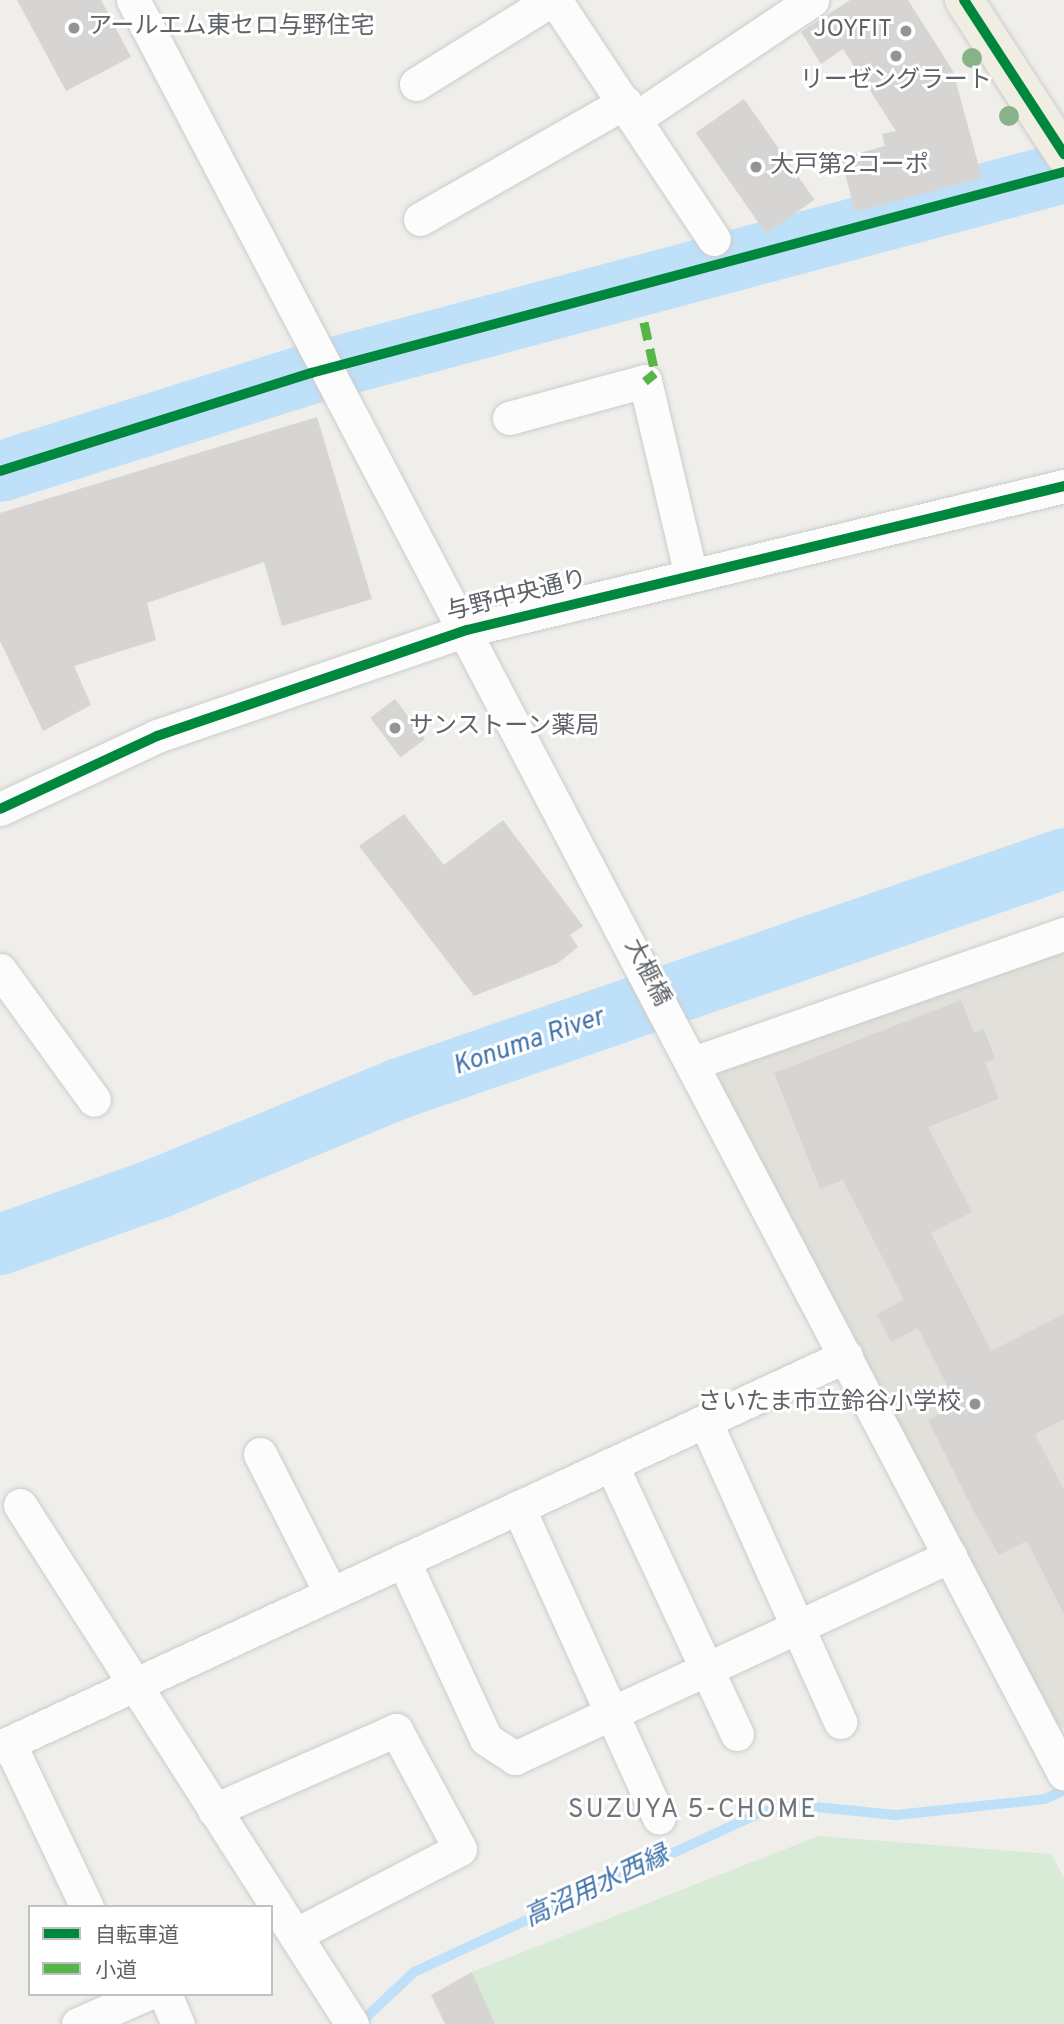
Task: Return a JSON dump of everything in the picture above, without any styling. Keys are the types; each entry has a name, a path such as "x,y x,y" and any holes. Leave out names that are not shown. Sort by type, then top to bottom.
{"highway":[{"path":"964,0 1064,153"}],"street":[{"name":"大榧橋","path":"133,0 447,604 467,630 950,1556 1062,1763"},
{"path":"416,84 553,0 630,110 714,239"},
{"path":"421,219 630,110 812,0"},
{"path":"509,418 645,381 691,575"},
{"name":"与野中央通り","path":"0,809 157,736 467,630 1064,486"},
{"path":"692,1062 1064,934"},
{"path":"0,970 94,1100"},
{"path":"86,1905 5,1745 846,1356"},
{"path":"705,1421 840,1722"},
{"path":"260,1454 331,1594"},
{"path":"611,1464 737,1734"},
{"path":"20,1505 350,2020"},
{"path":"518,1507 659,1818"},
{"path":"403,1560 486,1740 514,1759 950,1556"},
{"path":"214,1810 396,1730 460,1849 295,1935"},
{"path":"78,2024 136,1996"},
{"path":"166,1996 178,2024"}],"shaded area":[{"name":"さいたま市立鈴谷小学校","path":"1064,952 1064,1728 1056,1725 716,1082 726,1066"}],"green space":[{"path":"819,1836 1051,1854 1064,1878 1064,2024 495,2024 472,1972"}],"building":[{"name":"アールエム東セロ与野住宅","path":"17,0 101,0 131,57 66,91"},
{"path":"850,0 908,0 953,71 982,178 855,212 841,158 885,146 882,134 896,131 843,49 821,64 801,32"},
{"name":"大戸第2コーポ","path":"744,99 815,200 766,234 696,133"},
{"path":"317,417 372,599 282,626 264,562 147,603 156,640 74,666 91,705 43,731 0,641 0,513"},
{"path":"395,699 425,739 400,758 370,718"},
{"path":"404,814 444,865 503,820 583,926 570,935 578,947 558,963 474,996 359,846"},
{"path":"961,1000 974,1033 984,1029 995,1059 985,1062 999,1099 928,1127 972,1212 931,1233 991,1351 1064,1314 1064,1419 1035,1434 1064,1490 1064,1614 1027,1541 999,1555 973,1510 928,1420 957,1405 918,1328 891,1342 877,1314 904,1300 843,1180 820,1189 774,1073"},
{"path":"472,1972 495,2024 445,2024 431,1995"}],"waterway":[{"path":"0,471 311,373 1064,172"},
{"name":"Konuma River","path":"0,1244 159,1187 399,1088 1064,858"},
{"name":"高沼用水西縁","path":"359,2024 414,1972 762,1812 796,1805 896,1815 1045,1799 1064,1790"}],"marked path":[{"path":"644,322 655,373 645,381"}],"cycle path":[{"path":"964,0 1064,154"},
{"path":"0,471 311,373 1064,172"},
{"path":"0,809 157,736 467,630 1064,486"}],"place":[{"name":"アールエム東セロ与野住宅","path":"74,28"},
{"name":"JOYFIT","path":"906,31"},
{"name":"リーゼングラート","path":"896,56"},
{"name":"大戸第2コーポ","path":"756,167"},
{"name":"サンストーン薬局","path":"395,728"},
{"name":"さいたま市立鈴谷小学校","path":"975,1404"}],"district":[{"name":"SUZUYA 5-CHOME","path":"693,1811"}]}
